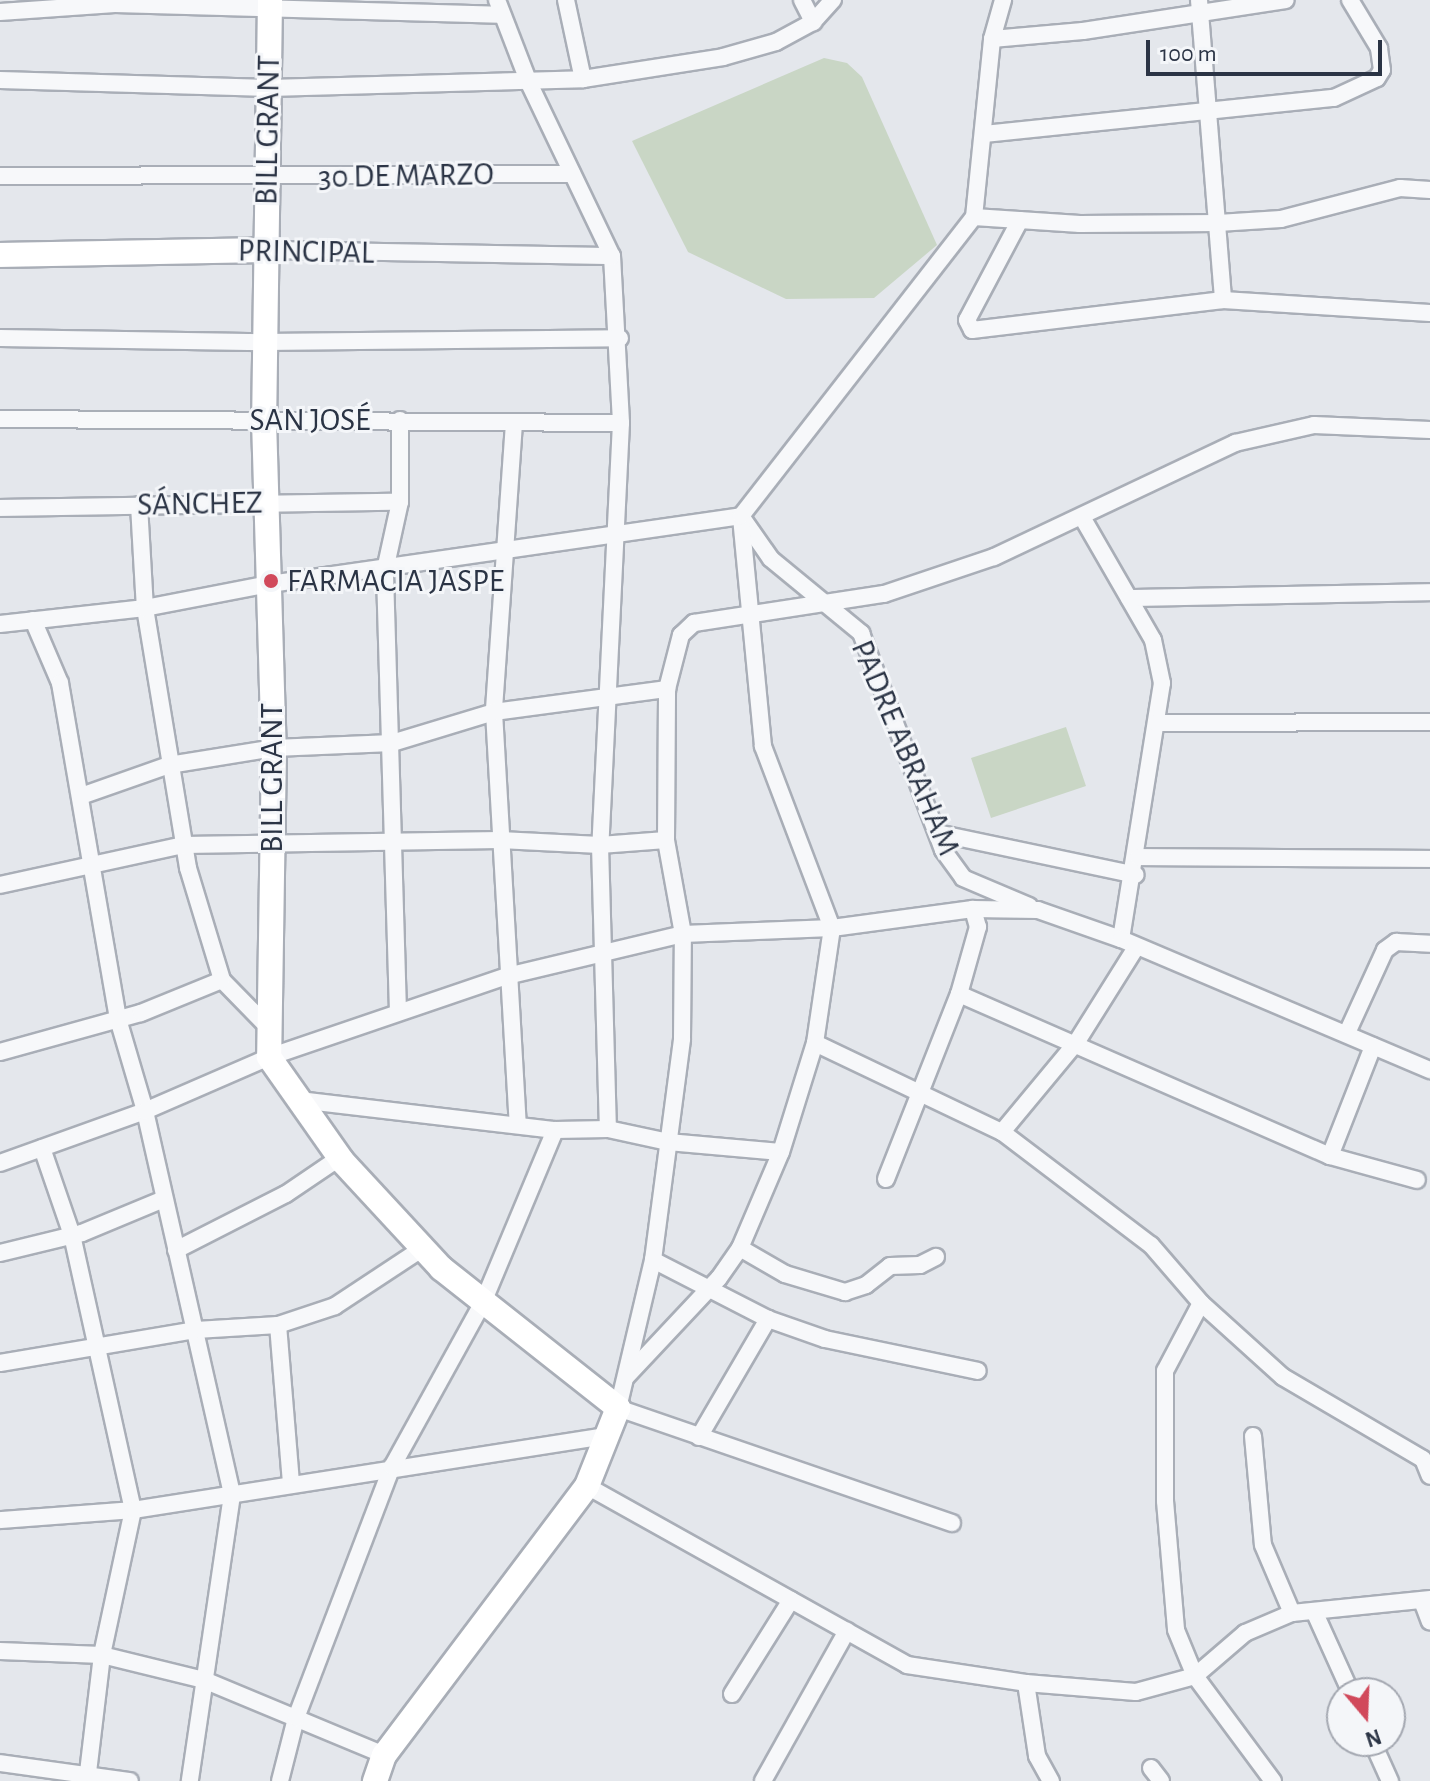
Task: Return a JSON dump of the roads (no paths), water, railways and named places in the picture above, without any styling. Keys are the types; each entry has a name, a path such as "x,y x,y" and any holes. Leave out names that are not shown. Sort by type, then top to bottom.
{"street":[{"path":"566,0 583,79"},
{"path":"802,0 813,22"},
{"path":"0,80 269,88 529,83 583,79 723,57 776,42 813,22 833,0"},
{"path":"625,1379 710,1288 740,1248 781,1152 815,1043 832,928 763,746 741,516 974,217 992,39 1003,0"},
{"path":"992,39 1199,7 1286,0"},
{"path":"984,134 1334,98 1377,78 1382,70 1379,48 1350,0"},
{"path":"0,12 115,4 270,3 498,8 529,83 612,256 620,338 621,423 605,695 600,845 606,952 608,1129"},
{"name":"BILL GRANT","path":"269,1057 274,748 264,342 270,3"},
{"path":"1199,7 1223,300"},
{"name":"30 DE MARZO","path":"0,176 268,178 572,174"},
{"path":"974,217 1218,223 1281,219 1400,188 1430,190"},
{"path":"1020,220 967,320 972,330 1223,300 1430,313"},
{"name":"PRINCIPAL","path":"0,255 267,250 612,256"},
{"path":"0,338 264,342 620,338"},
{"name":"SAN JOSÉ","path":"0,419 621,423"},
{"path":"398,1012 385,570 400,502 400,420"},
{"path":"514,423 494,712 518,1124"},
{"path":"375,1781 384,1755 587,1486 603,1436 618,1408 653,1260 682,1039 683,934 666,840 667,689 685,628 884,594 1082,517 1235,443 1314,425 1430,430"},
{"name":"SÁNCHEZ","path":"0,508 400,502"},
{"path":"139,505 145,608 184,845 222,980 270,1029"},
{"path":"0,624 145,608 270,584 385,570 617,530 741,516"},
{"name":"PADRE ABRAHAM","path":"741,516 771,559 830,602 861,633 937,833 963,878 1038,910"},
{"path":"1002,1132 1076,1043 1128,944 1157,723 1162,683 1153,640 1082,517"},
{"path":"1129,598 1430,592"},
{"path":"33,620 60,683 94,865 118,1019 145,1111 232,1495 190,1781"},
{"path":"81,796 169,765 274,748 392,743 494,712 667,689"},
{"path":"1157,723 1430,722"},
{"path":"937,833 1136,875"},
{"path":"0,885 184,845 500,840 600,845 666,840"},
{"path":"1138,857 1430,859"},
{"path":"886,1179 918,1090 959,994 978,927 973,909"},
{"path":"0,1163 145,1111 269,1057 507,976 683,934 832,928 973,909 1038,910 1347,1033 1430,1070"},
{"path":"1347,1033 1385,950 1396,942 1430,944"},
{"path":"0,1052 118,1019 222,980"},
{"path":"959,994 1330,1156 1417,1180"},
{"path":"815,1043 1002,1132 1151,1245 1201,1303 1283,1377 1427,1455 1430,1476"},
{"path":"1330,1156 1373,1046"},
{"path":"269,1057 339,1158 423,1248 618,1408 952,1523"},
{"path":"299,1100 555,1130 608,1129 668,1142 781,1152"},
{"path":"280,1781 296,1718 392,1467 484,1300 555,1130"},
{"path":"42,1148 72,1235 133,1510 102,1655 87,1777"},
{"path":"176,1250 286,1194 339,1158"},
{"path":"0,1253 72,1235 164,1199"},
{"path":"0,1363 196,1330 278,1325 335,1306 423,1248"},
{"path":"740,1248 785,1274 845,1292 866,1285 890,1266 920,1265 936,1257"},
{"path":"653,1260 768,1319 825,1339 978,1371"},
{"path":"1201,1303 1165,1371 1170,1575 1176,1630 1195,1676 1273,1781"},
{"path":"699,1437 768,1319"},
{"path":"278,1325 291,1484"},
{"path":"0,1520 133,1510 603,1436"},
{"path":"1253,1436 1263,1545 1292,1613"},
{"path":"587,1486 907,1665 1026,1683 1136,1692 1195,1676 1245,1633 1292,1613 1426,1600 1430,1622"},
{"path":"732,1694 791,1600"},
{"path":"1314,1611 1344,1677"},
{"path":"763,1781 847,1631"},
{"path":"0,1651 102,1655 204,1680 384,1755"},
{"path":"1026,1683 1037,1756 1051,1781"},
{"path":"1379,1757 1390,1781"},
{"path":"0,1763 130,1781"}],"place":[{"name":"FARMACIA JASPE","path":"271,581"}]}
